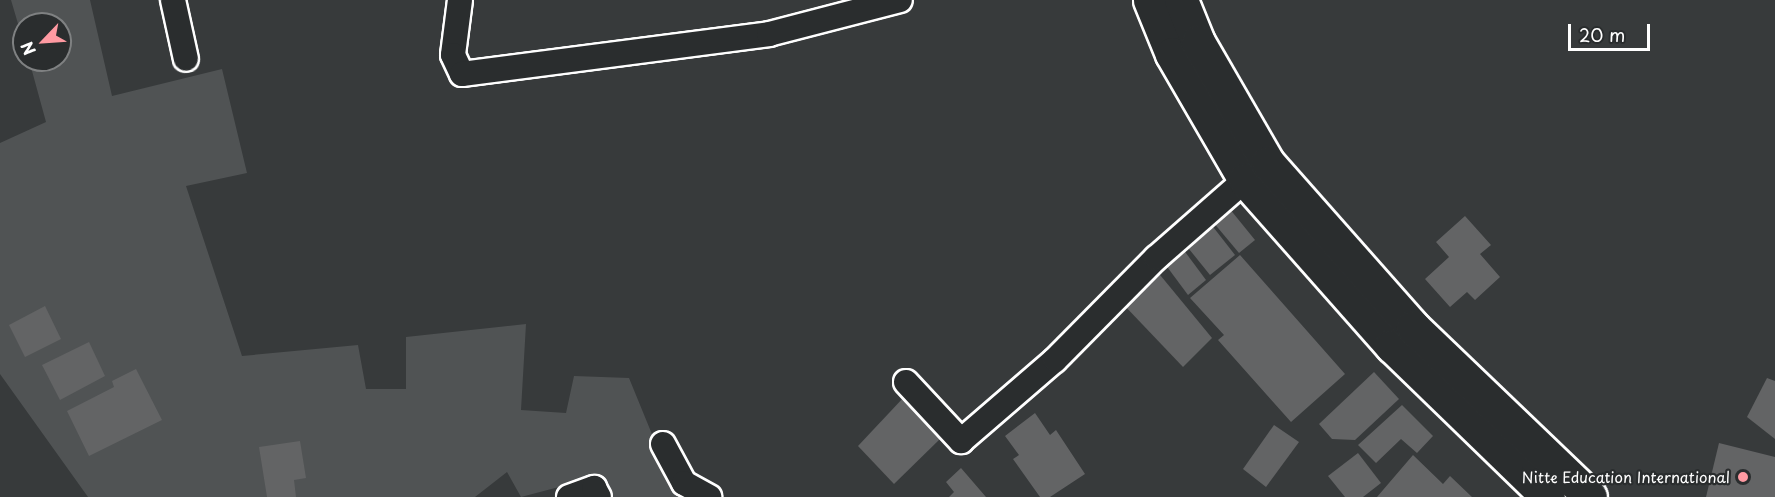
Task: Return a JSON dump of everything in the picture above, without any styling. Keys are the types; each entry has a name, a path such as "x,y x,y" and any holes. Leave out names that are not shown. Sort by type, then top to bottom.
{"highway":[{"path":"1150,0 1172,54 1245,180 1392,346 1548,497"},
{"path":"1181,0 1198,42 1268,163 1413,327 1590,497"}],"street":[{"path":"173,0 186,59"},
{"path":"460,0 453,55 462,74 769,34 900,0"},
{"path":"906,382 961,441 1055,360 1156,258 1245,180"},
{"path":"663,444 684,483 709,497"},
{"path":"569,497 594,488 598,497"}],"shaded area":[{"path":"11,0 90,0 112,96 222,69 247,173 186,186 242,356 358,345 366,389 406,389 406,337 526,324 521,410 566,413 574,376 629,378 656,444 696,497 604,497 593,478 521,497 507,472 475,497 88,497 0,374 0,143 46,122 32,72 72,72 72,12 15,12"}],"building":[{"path":"1229,208 1255,240 1239,253 1213,222"},
{"path":"1465,216 1491,245 1480,254 1500,277 1475,300 1467,292 1450,307 1425,279 1449,257 1436,242"},
{"path":"1210,223 1235,255 1210,275 1185,244"},
{"path":"1180,245 1206,280 1188,295 1162,260"},
{"path":"1240,255 1345,374 1291,422 1218,340 1224,335 1190,298"},
{"path":"1156,270 1212,338 1183,367 1122,303"},
{"path":"45,306 61,339 25,357 9,325"},
{"path":"89,342 105,376 60,400 42,365"},
{"path":"136,369 162,420 89,456 67,411 114,387 112,381"},
{"path":"1374,372 1399,399 1355,440 1332,439 1319,424"},
{"path":"1767,378 1775,381 1775,439 1747,417"},
{"path":"904,397 941,438 894,484 858,446"},
{"path":"1402,405 1433,436 1417,453 1401,439 1376,463 1358,445"},
{"path":"1035,413 1050,435 1056,430 1085,474 1050,497 1040,497 1013,459 1019,455 1005,436"},
{"path":"1274,425 1299,442 1266,487 1243,469"},
{"path":"300,441 306,478 294,480 296,497 267,497 259,447"},
{"name":"Nitte Education International","path":"1719,443 1775,457 1775,497 1706,497"},
{"path":"1358,453 1381,483 1363,497 1345,497 1328,476"},
{"path":"1413,455 1443,484 1450,476 1472,497 1377,497"},
{"path":"961,468 986,497 949,497 954,492 946,482"}],"place":[{"name":"Nitte Education International","path":"1743,477"}]}
